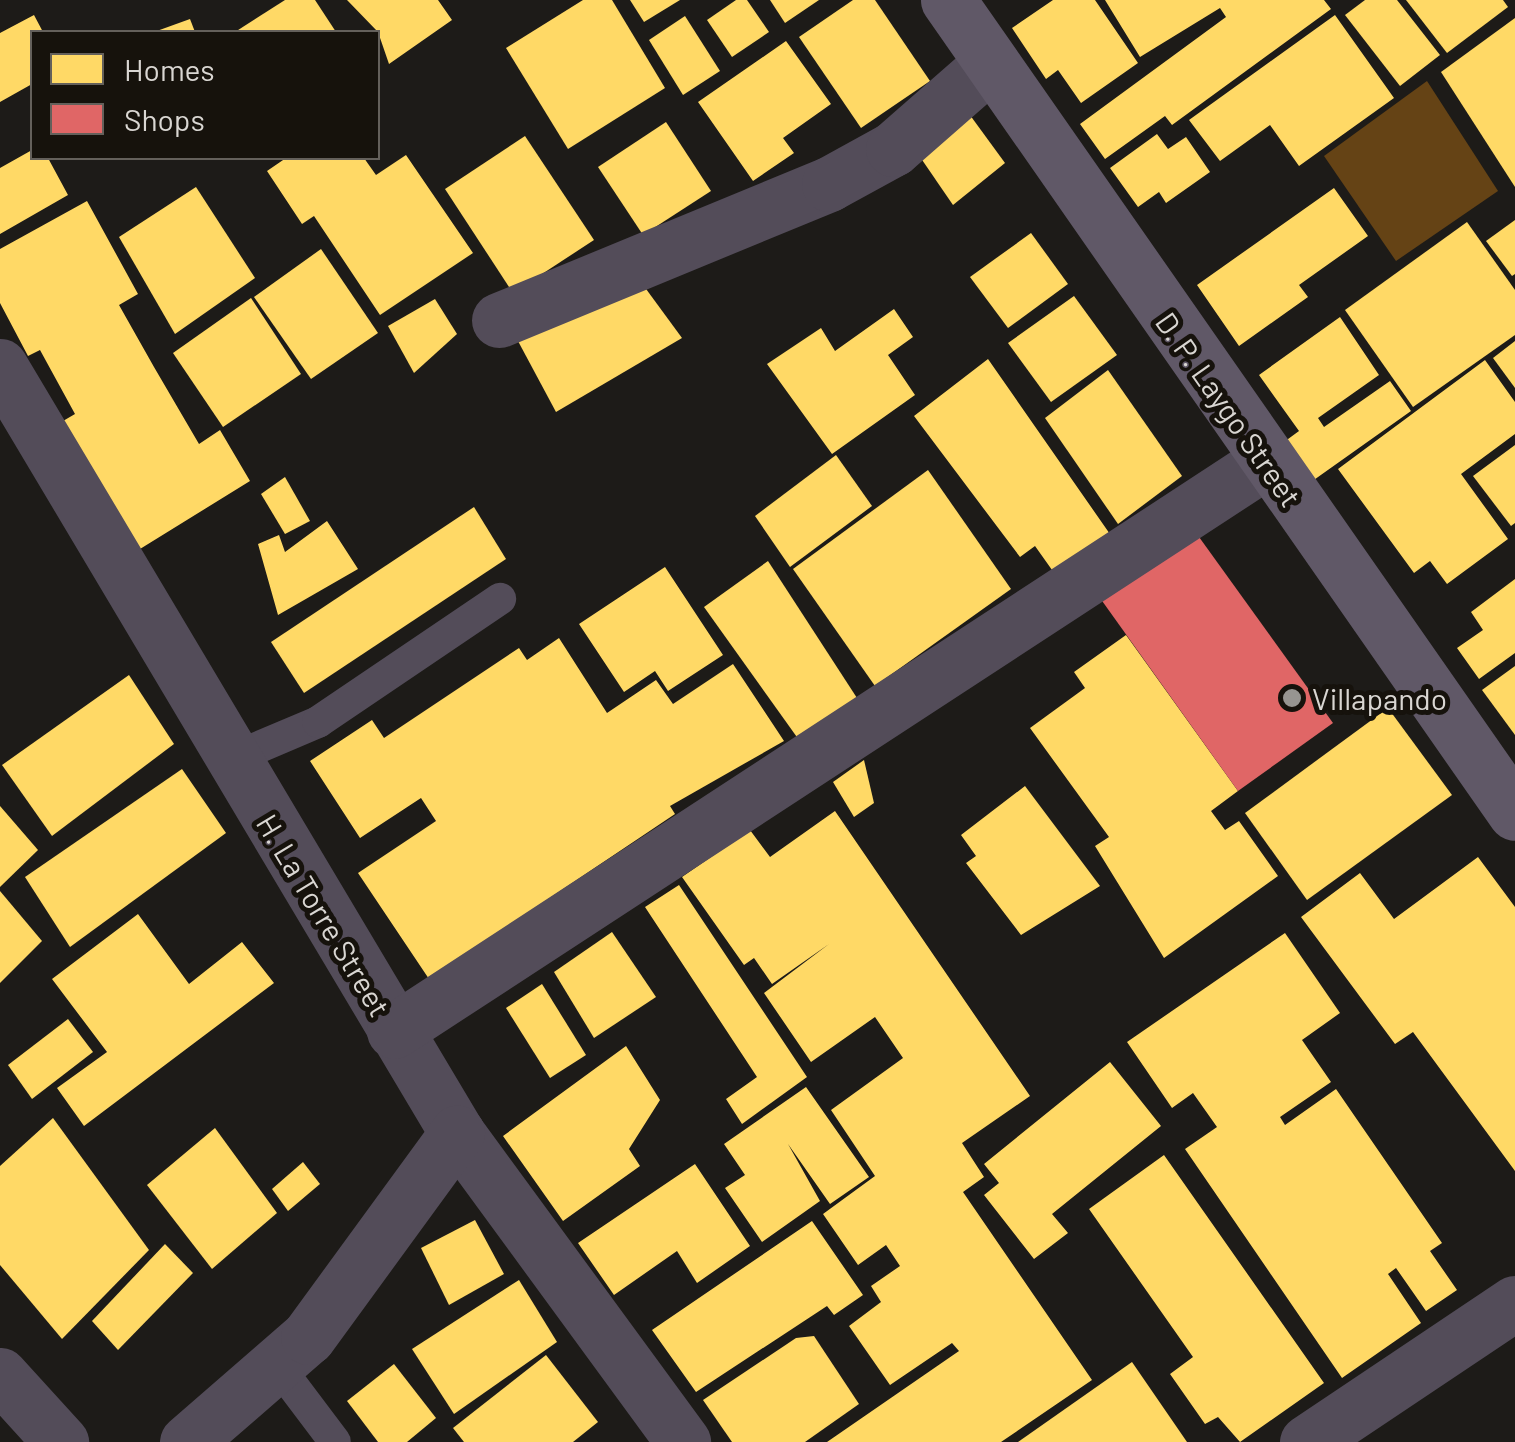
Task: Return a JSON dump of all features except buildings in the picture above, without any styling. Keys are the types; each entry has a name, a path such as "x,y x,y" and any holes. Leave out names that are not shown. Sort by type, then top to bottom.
{"main road":[{"name":"D. P. Laygo Street","path":"953,2 990,64 1264,462 1515,813"}],"street":[{"path":"498,320 829,184 893,149 990,64"},
{"name":"H. La Torre Street","path":"0,366 14,427 231,759 456,1133 683,1442"},
{"path":"394,1031 1264,462"},
{"path":"187,1442 280,1369 456,1133"},
{"path":"1307,1442 1515,1303"},
{"path":"0,1375 61,1442"}],"lane":[{"path":"231,759 318,722 500,599"},
{"path":"280,1369 335,1442"}],"shaded area":[{"path":"1427,81 1498,191 1396,261 1324,156"}],"place":[{"name":"Villapando","path":"1292,698"}]}
